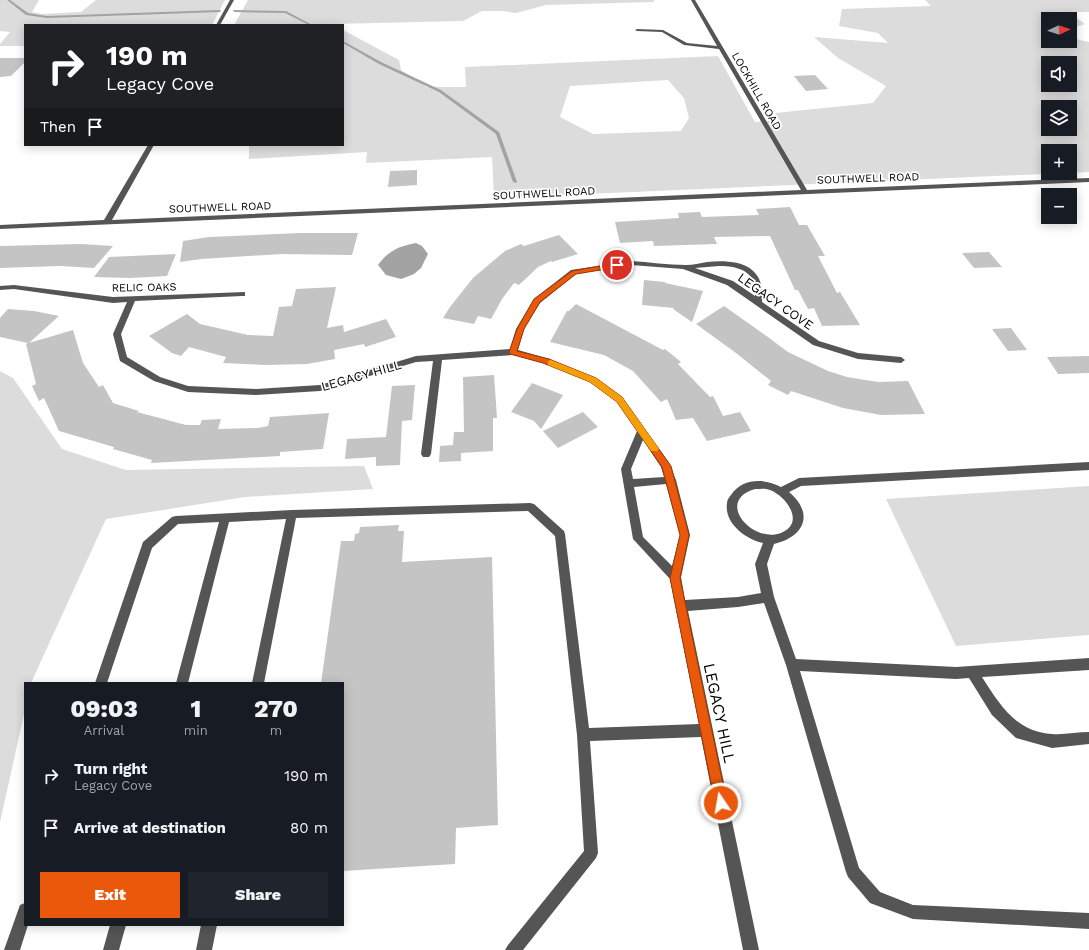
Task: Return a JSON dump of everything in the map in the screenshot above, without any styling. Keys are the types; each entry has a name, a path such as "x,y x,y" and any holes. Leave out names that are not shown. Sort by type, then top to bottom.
{"street":[{"path":"219,24 232,0"},
{"name":"LOCKHILL ROAD","path":"693,0 805,192"},
{"path":"636,30 663,31 686,44 721,48"},
{"path":"107,222 150,146"},
{"name":"SOUTHWELL ROAD","path":"0,227 1089,180"},
{"path":"684,267 727,262 747,269 755,277 759,288 758,303"},
{"name":"LEGACY COVE","path":"512,352 520,329 537,301 574,272 631,263 684,267 730,283 816,343 858,356 901,360"},
{"name":"RELIC OAKS","path":"0,288 14,287 55,291 113,300 242,294"},
{"name":"LEGACY HILL","path":"132,299 117,334 123,359 157,379 188,389 256,392 320,388 416,359 512,352 546,361 593,380 620,400 666,466 685,535 675,578 751,950"},
{"path":"426,454 438,358"},
{"path":"642,430 626,469 638,538 675,578"},
{"path":"782,491 799,482 1089,466"},
{"path":"628,483 671,480"},
{"path":"752,485 767,486 782,491 791,499 797,508 799,517 798,522 797,526 791,533 782,538 770,539 749,533 740,526 734,518 731,509 732,501 736,493 742,488 752,485"},
{"path":"101,682 148,545 176,520 292,514 530,506 560,534 583,735 591,853 513,950"},
{"path":"258,682 292,514"},
{"path":"182,682 226,518"},
{"path":"770,539 761,564 768,597 792,665 853,872 875,898 913,912 1089,921"},
{"path":"681,606 738,602 768,597"},
{"path":"792,665 956,673 1089,664"},
{"path":"972,672 996,711 1021,733 1052,741 1089,738"},
{"path":"583,735 706,730"},
{"path":"12,950 24,913"},
{"path":"111,950 118,926"},
{"path":"204,950 209,926"}],"shaded area":[{"path":"0,0 39,0 32,12 42,14 81,12 96,0 225,0 213,24 24,24 24,46 0,46 10,32 0,31"},
{"path":"248,0 655,0 653,2 546,5 516,13 503,11 482,11 463,21 332,24 235,24"},
{"path":"925,0 1089,0 1089,12 1041,12 1041,48 1077,48 1077,38 1079,40 1089,42 1089,172 1077,173 1077,144 1041,144 1041,174 494,198 492,157 366,163 367,152 249,159 249,146 344,146 344,31 399,60 401,70 427,87 466,87 465,67 718,56 755,122 779,120 775,113 873,103 886,86 838,58 814,37 888,43 878,33 839,26 842,9 931,6","holes":["668,80 684,98 689,118 681,131 593,134 560,117 570,86"]},
{"path":"1077,18 1085,24 1077,27"},
{"path":"416,243 422,246 428,254 421,268 414,274 401,279 386,275 378,265 394,250"},
{"path":"0,371 13,378 62,449 126,470 364,466 373,489 245,497 106,519 31,682 24,682 24,714 0,822"},
{"path":"1089,486 1089,635 956,646 886,499"}],"building":[{"path":"0,58 24,58 24,63 11,76 0,77"},
{"path":"815,75 828,89 806,91 794,76"},
{"path":"417,170 417,185 388,187 390,171"},
{"path":"790,207 799,225 807,225 825,256 818,256 837,293 840,292 860,325 822,326 814,308 808,309 798,290 795,290 770,236 714,237 717,244 654,246 653,241 620,243 615,222 679,218 678,213 700,212 702,217 759,215 756,209"},
{"path":"301,233 358,233 352,255 282,254 201,259 180,262 183,241 209,237"},
{"path":"559,235 578,254 552,262 551,261 538,267 519,285 514,283 502,299 491,319 478,316 474,324 443,318 473,278 505,251 521,244 524,246"},
{"path":"81,244 113,246 94,268 60,266 0,268 0,246"},
{"path":"989,252 1002,267 974,268 962,253"},
{"path":"176,254 167,276 130,278 94,277 109,257"},
{"path":"644,280 665,282 703,291 692,322 673,309 674,308 642,305"},
{"path":"336,287 327,328 343,325 344,332 386,319 396,337 365,347 364,344 334,350 335,359 307,364 267,365 223,363 226,357 189,347 181,356 172,353 149,336 187,314 200,324 248,335 273,336 279,307 292,306 296,289"},
{"path":"576,304 663,350 665,349 681,362 678,364 710,397 713,396 723,416 740,412 751,431 707,441 693,418 676,420 667,399 661,402 633,371 604,355 550,342 567,311 569,311"},
{"path":"724,306 788,352 828,371 847,377 878,382 908,381 925,414 881,415 843,408 791,391 788,395 768,385 771,381 696,324"},
{"path":"8,309 34,311 59,316 29,343 73,330 83,363 99,387 103,385 113,403 139,411 137,412 186,425 200,425 202,420 221,419 218,429 258,428 268,426 270,417 329,413 323,449 280,452 280,456 151,463 152,460 59,431 44,398 39,401 32,386 36,384 26,344 28,343 0,337 0,318"},
{"path":"1011,328 1027,350 1008,351 992,329"},
{"path":"1089,356 1089,373 1058,374 1047,357"},
{"path":"494,375 497,418 493,418 493,451 461,453 461,461 439,462 440,446 453,445 454,432 464,432 463,377"},
{"path":"532,383 563,395 541,429 534,421 511,412"},
{"path":"415,385 412,420 402,421 400,465 376,466 376,457 345,459 347,439 386,437 392,386"},
{"path":"583,412 598,427 558,448 543,431"},
{"path":"399,525 398,531 404,531 402,562 492,557 498,825 456,828 455,864 344,871 344,682 321,682 341,541 354,541 355,534 359,533 360,527"}],"waterway":[{"path":"8,0 27,14 47,17 220,11"},
{"path":"234,11 286,12 309,24"},
{"path":"344,43 380,63 440,91 498,133 515,182"}],"slow traffic":[{"path":"551,363 593,380 620,400 654,449"}],"route":[{"path":"617,265 574,272 537,301 520,329 512,352 546,361 593,380 620,400 666,466 685,535 675,578 721,803"}]}
